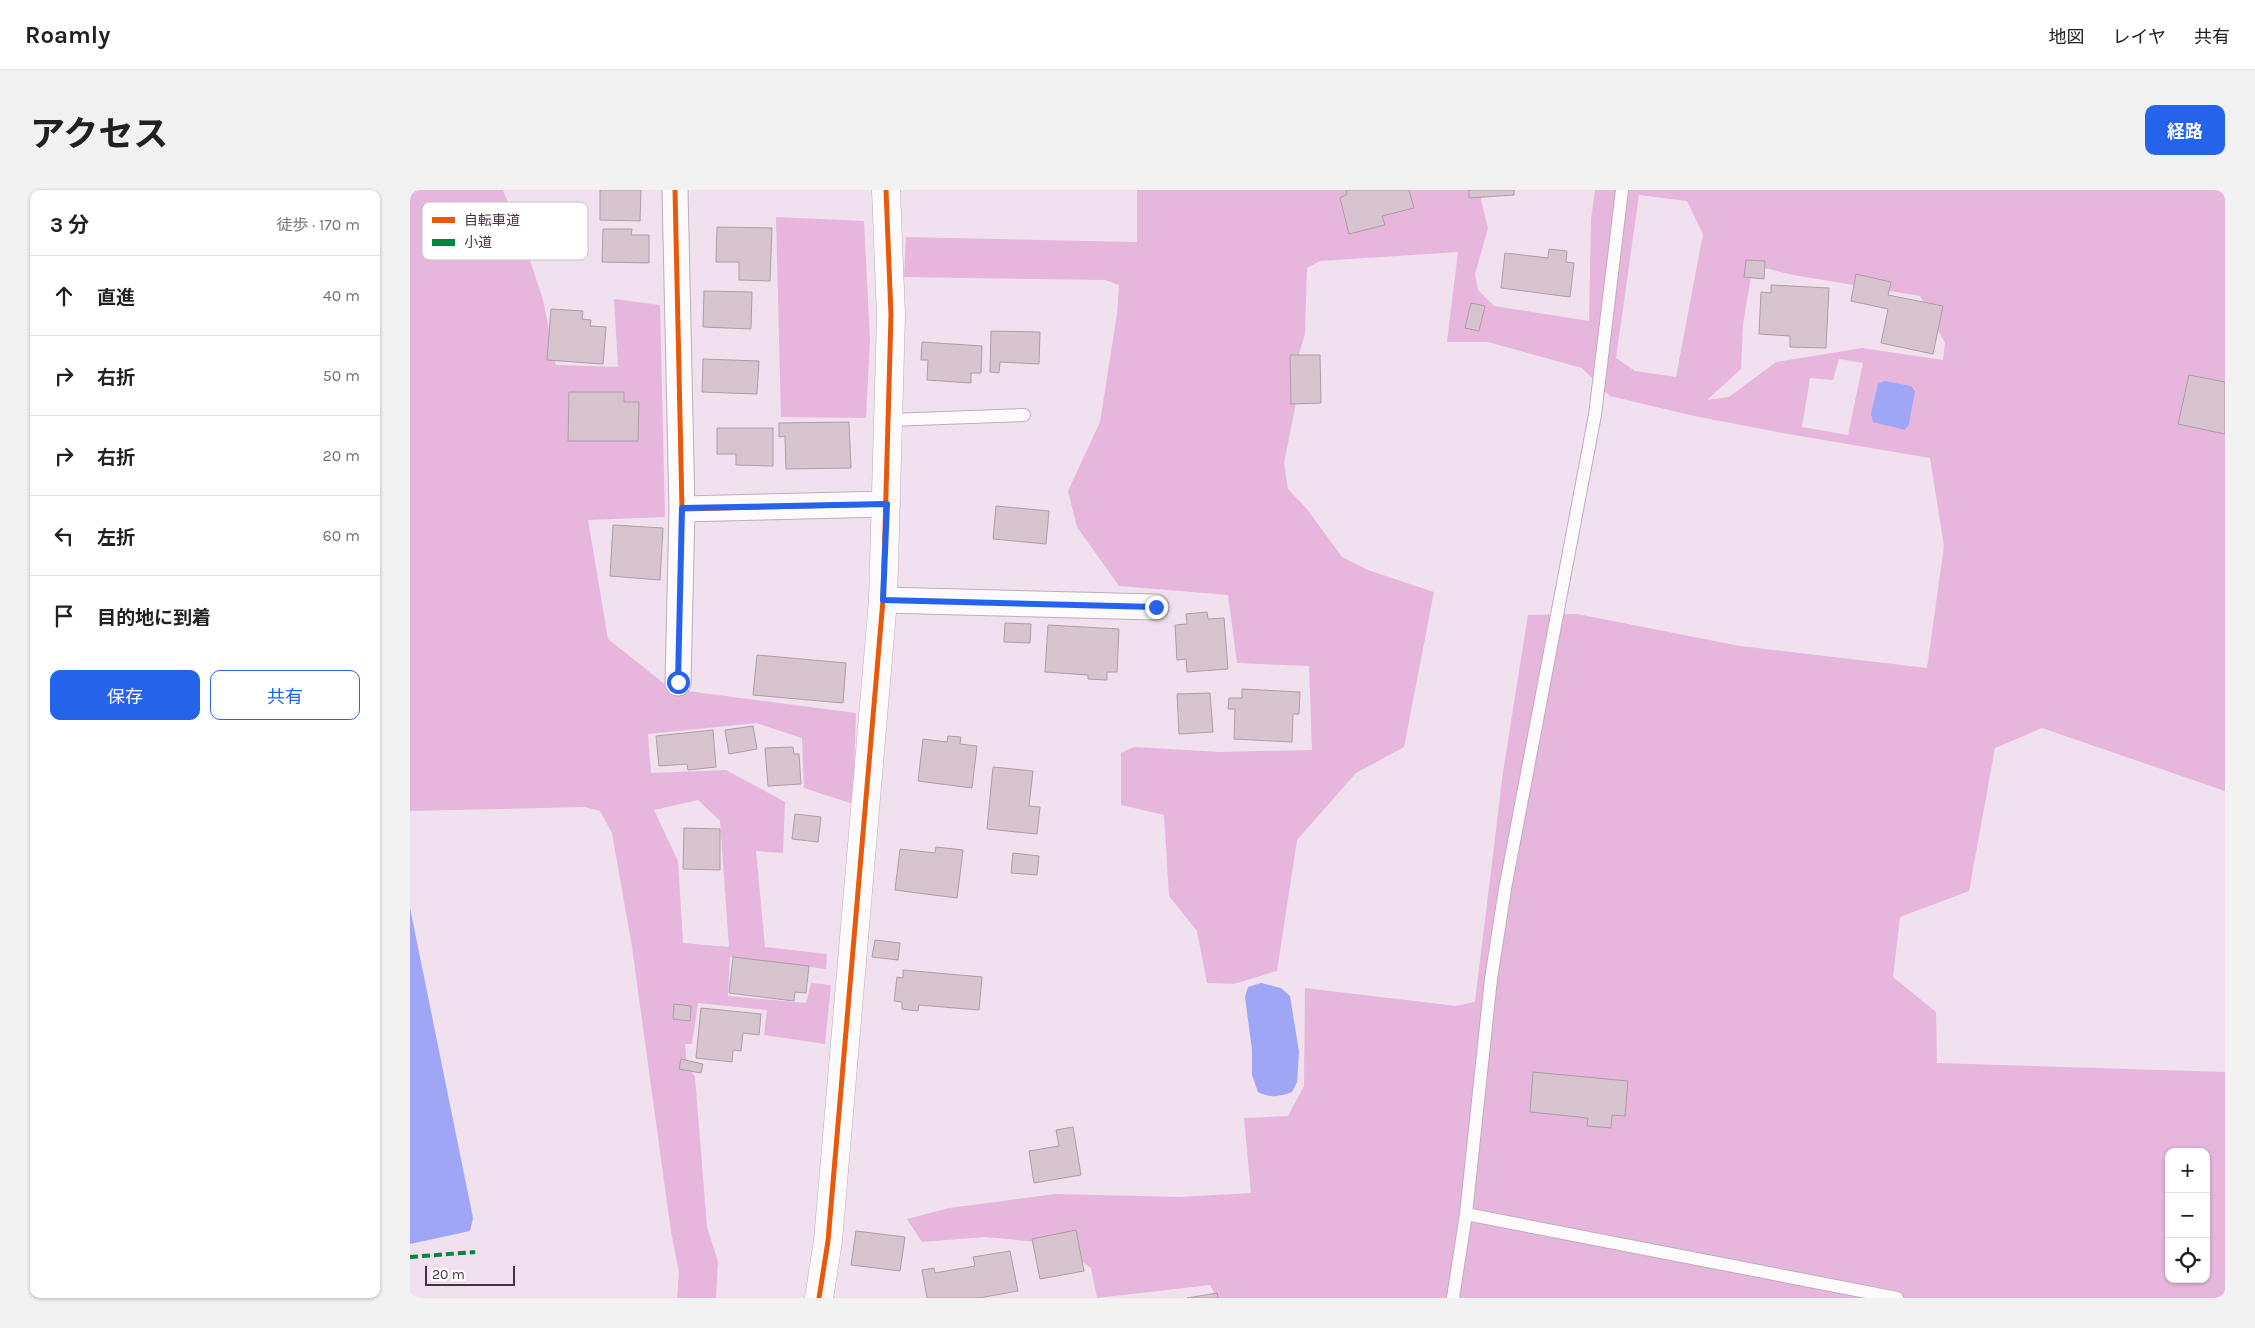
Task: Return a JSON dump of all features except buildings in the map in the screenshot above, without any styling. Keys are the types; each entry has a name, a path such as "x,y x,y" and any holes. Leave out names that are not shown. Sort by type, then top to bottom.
{"street":[{"path":"675,190 682,508 678,682"},
{"path":"819,1298 828,1241 883,600 891,315 886,190"},
{"path":"682,508 887,504"},
{"path":"883,600 1156,607"}],"lane":[{"path":"1453,1298 1466,1214 1491,979 1509,870 1595,415 1622,190"},
{"path":"889,420 1024,415"},
{"path":"1466,1214 1875,1296 1897,1298"}],"shaded area":[{"path":"410,190 503,190 508,202 422,202 422,260 530,260 543,300 556,365 618,367 614,299 660,305 665,517 588,520 608,639 671,689 856,713 853,804 804,788 802,738 756,723 648,734 651,773 726,770 785,802 783,853 756,851 765,947 827,954 826,969 730,957 728,996 806,1003 811,983 831,985 825,1044 764,1035 767,1010 698,1003 692,1044 685,1044 687,1065 695,1077 707,1227 718,1262 716,1298 677,1298 679,1272 671,1232 632,947 612,833 600,811 585,807 410,811","holes":["698,800 720,821 729,947 683,943 678,861 654,810"]},
{"path":"1137,190 1483,190 1481,200 1488,228 1475,274 1478,290 1494,306 1589,321 1591,219 1595,190 2225,190 2225,791 2042,728 1995,748 1969,891 1900,917 1893,977 1936,1012 1937,1063 2225,1072 2225,1298 1217,1298 1210,1285 1097,1298 1091,1268 1059,1244 985,1237 922,1242 907,1219 949,1208 1055,1194 1179,1197 1251,1193 1244,1118 1288,1116 1304,1086 1305,988 1456,1006 1475,1002 1503,772 1528,615 1577,614 1740,646 1927,668 1944,546 1930,458 1694,416 1610,396 1582,368 1488,342 1447,342 1458,252 1320,261 1307,268 1305,334 1298,357 1297,398 1284,463 1288,489 1307,509 1342,557 1368,570 1434,592 1404,747 1356,773 1297,840 1277,971 1234,984 1207,983 1197,931 1169,896 1164,815 1121,805 1121,753 1134,747 1220,752 1312,750 1309,666 1237,663 1228,595 1119,586 1077,527 1068,491 1100,422 1117,314 1119,285 1105,280 904,277 906,237 1137,242","holes":["1639,195 1687,201 1703,234 1676,377 1635,371 1616,358","1753,265 1793,275 1920,296 1945,343 1943,360 1862,348 1776,362 1729,397 1707,400 1741,369 1743,324","1839,359 1863,363 1848,435 1802,427 1810,378 1833,380"]},
{"path":"776,217 864,221 870,340 866,418 781,417"}],"water":[{"path":"1885,381 1911,386 1915,391 1909,424 1905,430 1873,422 1871,414 1878,384"},
{"path":"410,908 473,1218 470,1231 410,1244"},
{"path":"1261,983 1281,988 1290,996 1299,1052 1297,1082 1292,1092 1279,1096 1258,1092 1252,1075 1252,1050 1245,997 1248,987"}],"marked path":[{"path":"410,1257 475,1252"}],"cycle path":[{"path":"675,190 682,509 887,504"},
{"path":"819,1298 828,1241 883,600 891,315 886,190"}],"route":[{"path":"678,682 682,508 887,504 883,600 1156,607"}]}
